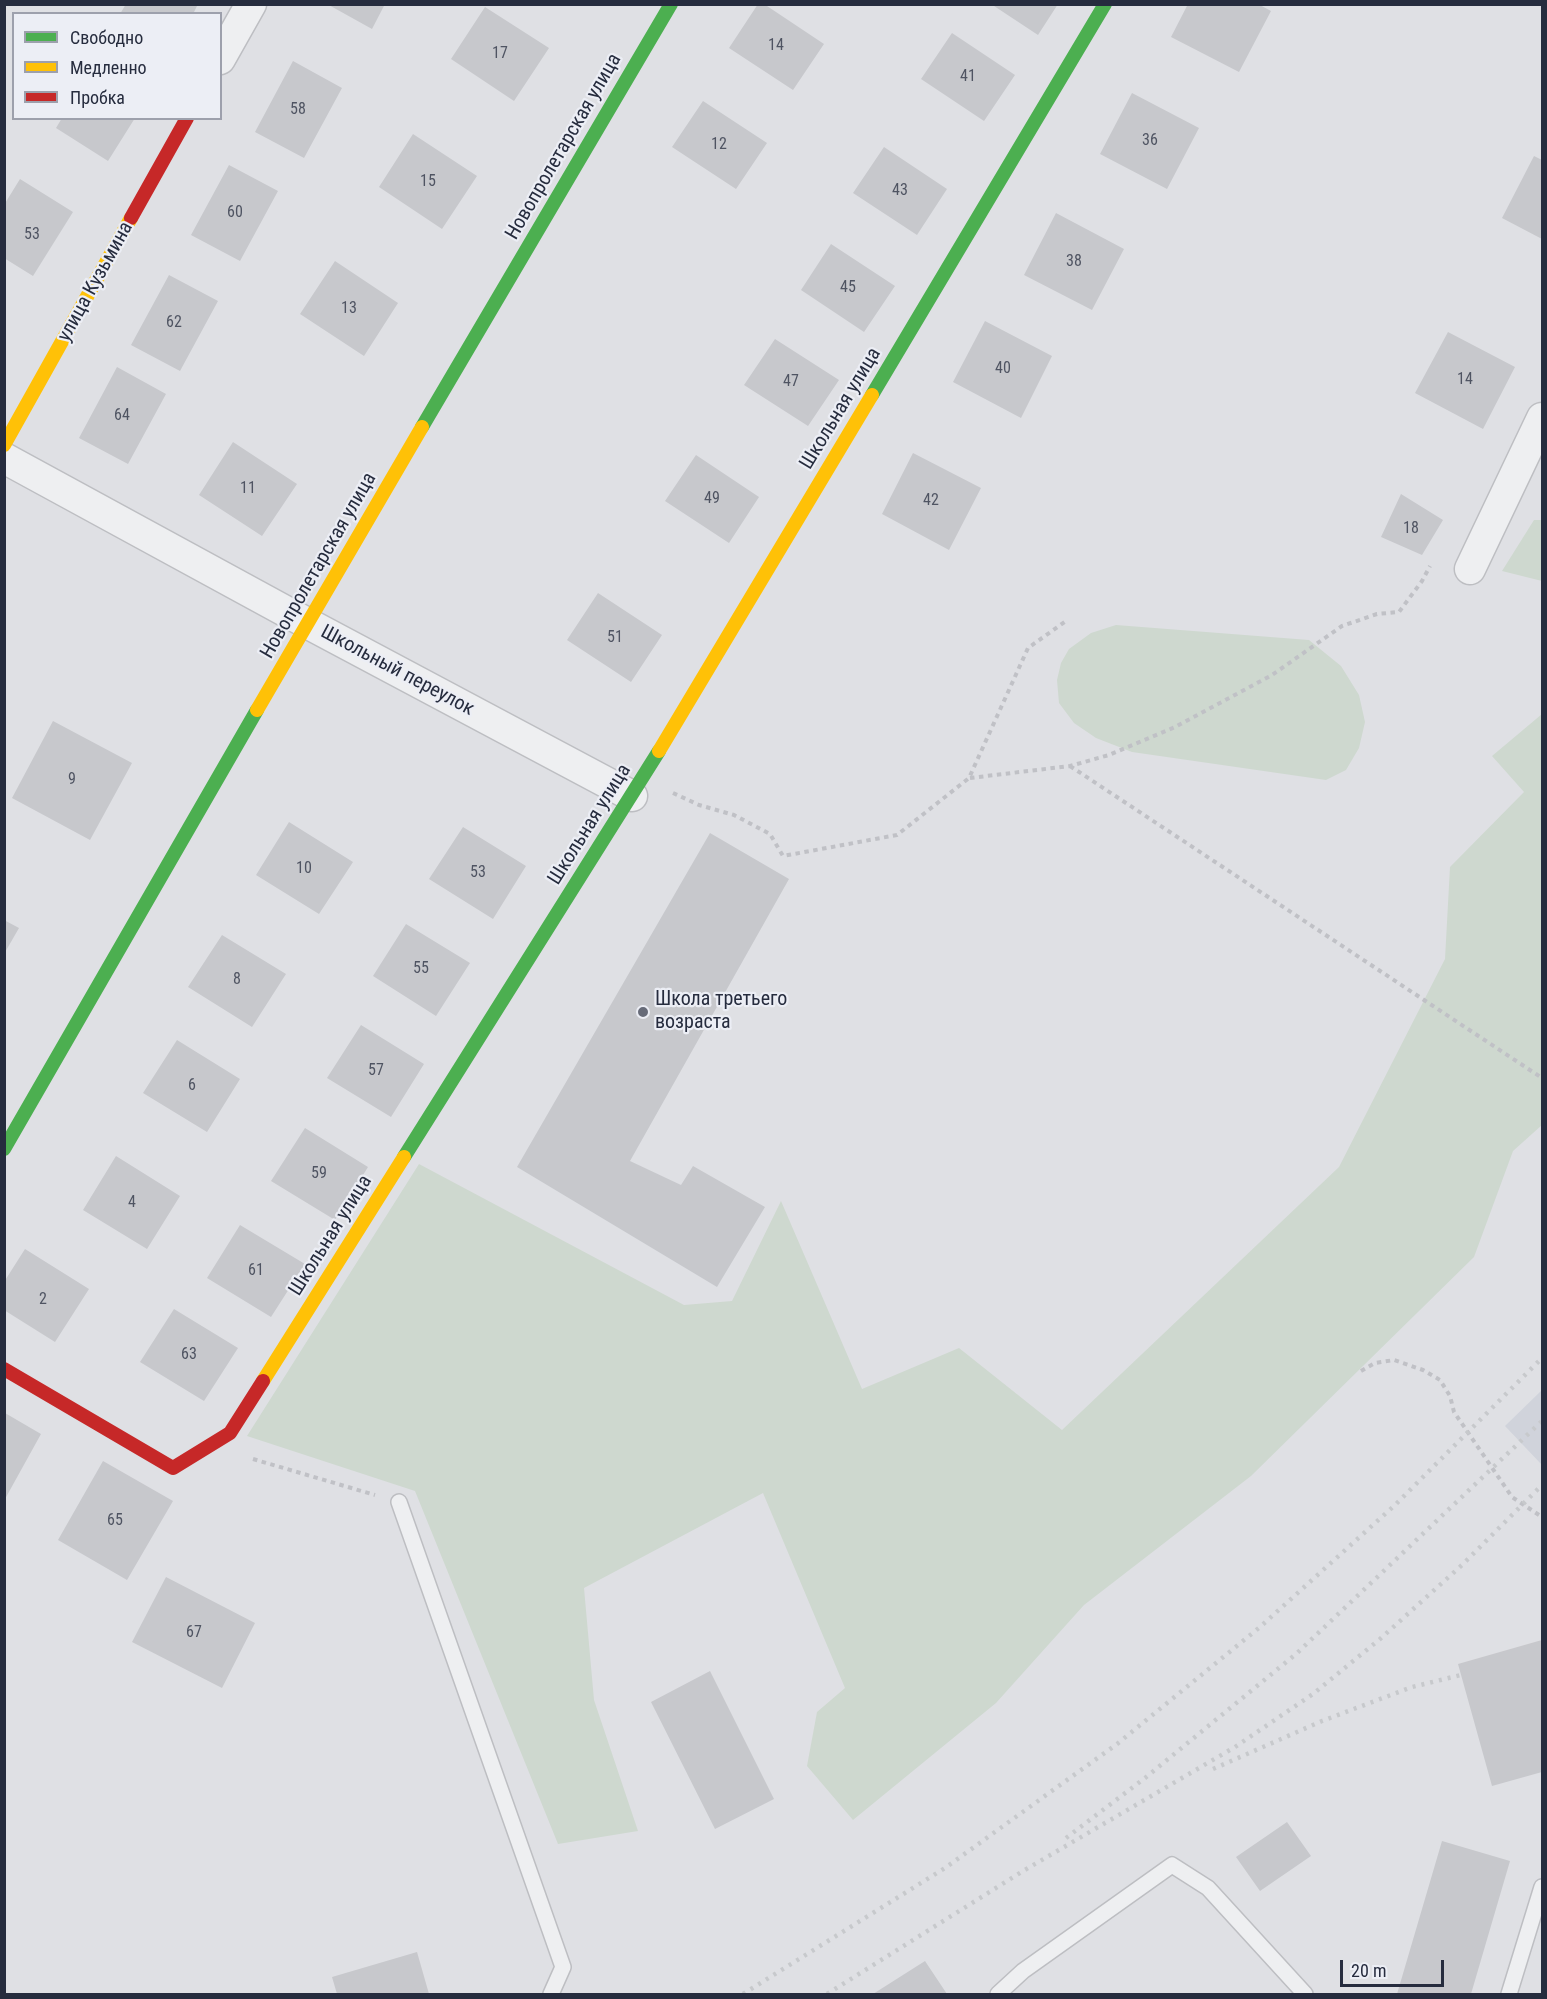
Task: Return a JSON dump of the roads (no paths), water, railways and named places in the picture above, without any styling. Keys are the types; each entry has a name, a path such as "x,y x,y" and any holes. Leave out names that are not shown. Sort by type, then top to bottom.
{"street":[{"path":"222,55 251,4"},
{"name":"Новопролетарская улица","path":"4,1149 307,623 670,4"},
{"name":"Школьная улица","path":"4,1369 173,1468 230,1432 637,788 1105,4"},
{"name":"улица Кузьмина","path":"4,445 186,120"},
{"path":"1470,569 1542,418"},
{"name":"Школьный переулок","path":"4,458 307,623 637,788"}],"lane":[{"path":"399,1502 564,1967 550,1995"},
{"path":"998,1995 1023,1971 1172,1865 1208,1888 1305,1995"},
{"path":"1509,1995 1542,1887"}],"railway":[{"path":"743,1994 945,1868 1117,1744 1260,1627 1395,1505 1542,1358"},
{"path":"1066,1838 1145,1778 1296,1654 1542,1421"},
{"path":"827,1994 1023,1871 1235,1747 1313,1694 1380,1639 1462,1565 1542,1485"},
{"path":"1213,1769 1322,1721 1412,1687 1461,1675"}],"place":[{"name":"Школа третьего возраста","path":"643,1012"}]}
